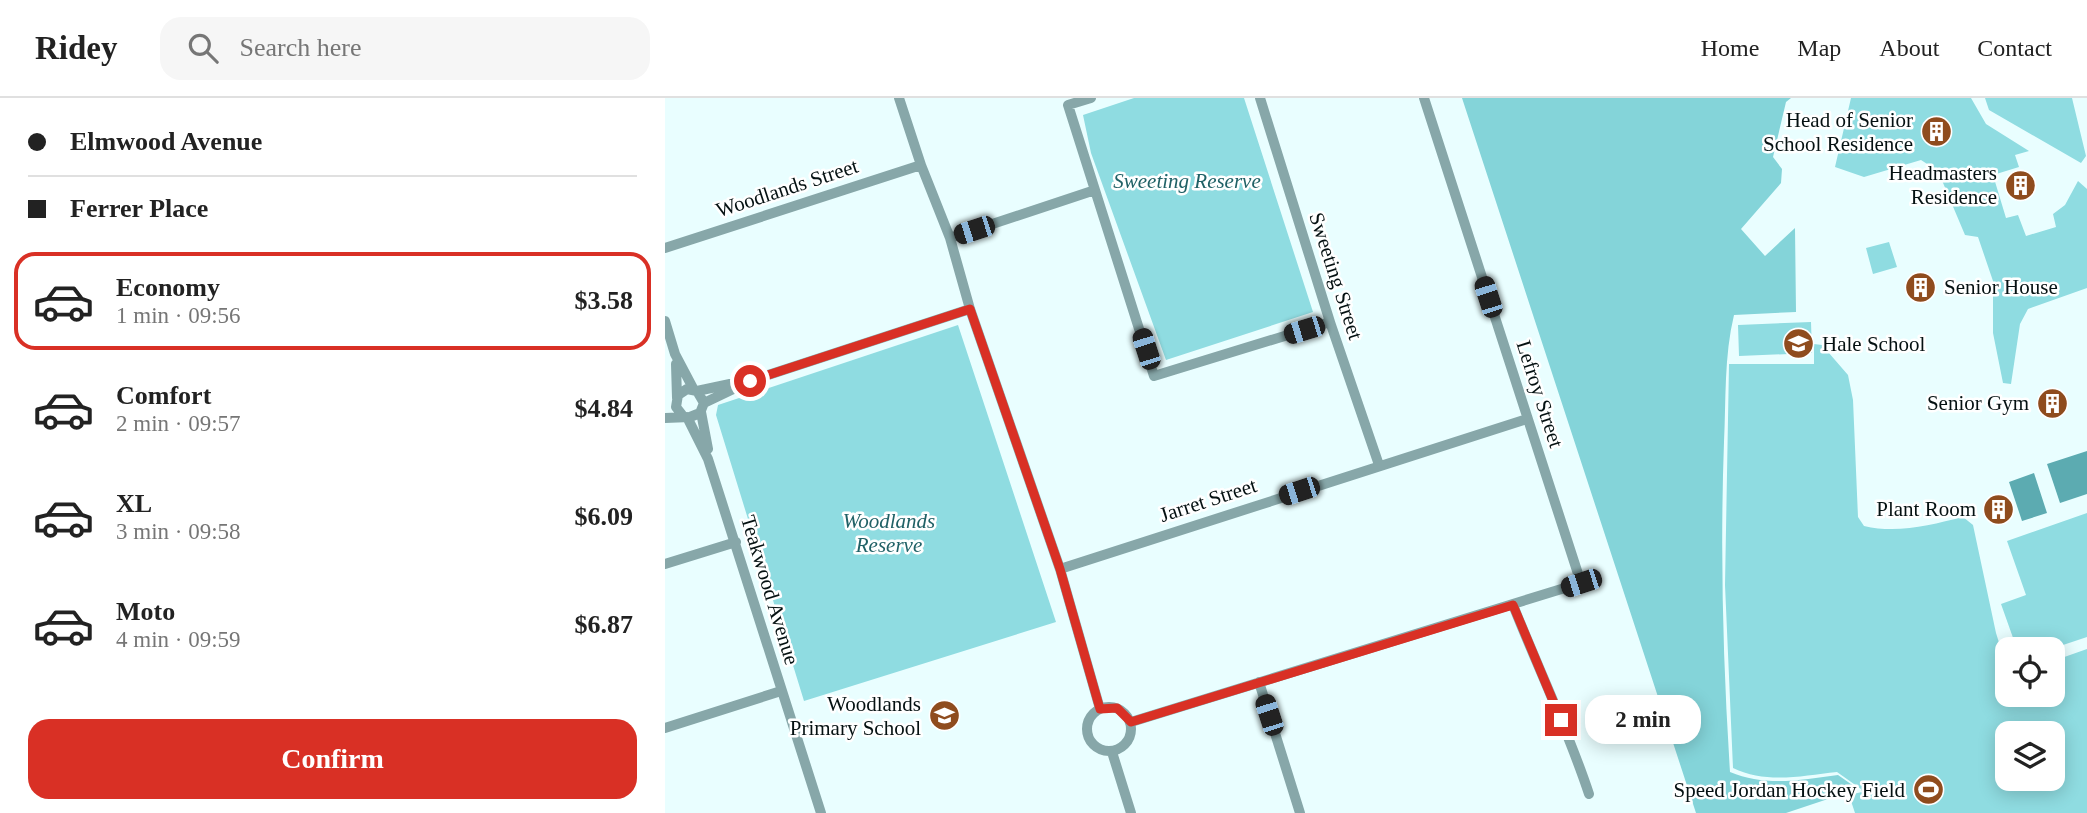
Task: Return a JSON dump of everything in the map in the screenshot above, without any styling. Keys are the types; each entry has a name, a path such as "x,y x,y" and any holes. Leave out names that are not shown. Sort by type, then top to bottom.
{"street":[{"path":"899,98 921,165 950,238 970,309 1060,569 1100,709"},
{"path":"1091,98 1068,105 1154,376 1329,322"},
{"name":"Sweeting Street","path":"1260,98 1329,322 1378,465"},
{"name":"Lefroy Street","path":"1424,98 1581,583 1513,605"},
{"name":"Woodlands Street","path":"665,248 921,165"},
{"path":"950,238 1095,190"},
{"path":"665,408 681,392 750,381 970,309"},
{"path":"665,321 675,354 703,407"},
{"path":"675,354 676,399 678,411 685,416"},
{"path":"665,418 685,416 750,381"},
{"name":"Teakwood Avenue","path":"703,407 708,459"},
{"name":"Teakwood Avenue","path":"685,416 708,459 821,813"},
{"name":"Jarret Street","path":"1060,569 1527,419"},
{"path":"665,564 736,542"},
{"path":"1131,722 1513,605 1549,696 1573,745 1589,794"},
{"path":"1259,682 1300,813"},
{"path":"665,728 781,691"},
{"path":"1117,708 1131,722 1128,742 1112,752 1097,748 1088,736 1088,722 1100,709 1117,708"},
{"path":"1112,752 1131,813"}],"green space":[{"name":"Sweeting Reserve","path":"1134,98 1244,98 1313,312 1166,360 1091,153 1083,115"},
{"path":"1851,98 1971,98 1986,124 2029,151 2015,155 2019,167 1993,175 2006,218 2018,215 2026,236 2056,227 2053,214 2065,205 2078,181 2087,189 2087,288 2028,309 2020,324 2011,384 2003,383 1993,333 1993,281 1978,237 1965,235 1938,171 1921,160 1864,177 1835,167"},
{"path":"1985,98 2072,98 2086,156 2081,163 1989,110"},
{"path":"1889,242 1897,267 1873,274 1866,248"},
{"path":"1811,322 1812,353 1739,356 1738,325"},
{"name":"Woodlands Reserve","path":"958,325 1056,622 804,701 716,415 718,405"},
{"path":"1814,344 1822,345 1848,375 1853,400 1858,517 1864,526 1902,529 1963,517 1973,525 1997,637 1995,637 1995,707 2065,707 2065,657 2087,649 2087,813 1855,813 1849,795 1862,792 1861,789 1837,772 1771,777 1733,768 1725,585 1729,364 1814,364"},
{"path":"2087,513 2087,637 2065,644 2065,637 2013,637 2001,604 2026,595 2007,541"}],"shaded area":[{"path":"1462,98 1791,98 1786,102 1773,157 1782,169 1781,183 1741,229 1765,256 1795,228 1796,312 1734,315 1727,362 1722,566 1730,772 1770,781 1838,775 1858,789 1786,813 1696,813"},
{"path":"2087,451 2087,494 2060,503 2047,464"},
{"path":"2034,473 2047,513 2022,521 2009,482"}],"place":[{"name":"Head of Senior School Residence","path":"1936,132"},
{"name":"Headmasters Residence","path":"2020,185"},
{"name":"Senior House","path":"1921,287"},
{"name":"Hale School","path":"1799,344"},
{"name":"Senior Gym","path":"2052,403"},
{"name":"Plant Room","path":"1999,509"},
{"name":"Woodlands Primary School","path":"944,716"},
{"name":"Speed Jordan Hockey Field","path":"1928,790"}],"route":[{"path":"750,381 970,309 1060,569 1100,709 1117,708 1124,712 1131,722 1513,605 1561,720"}]}
